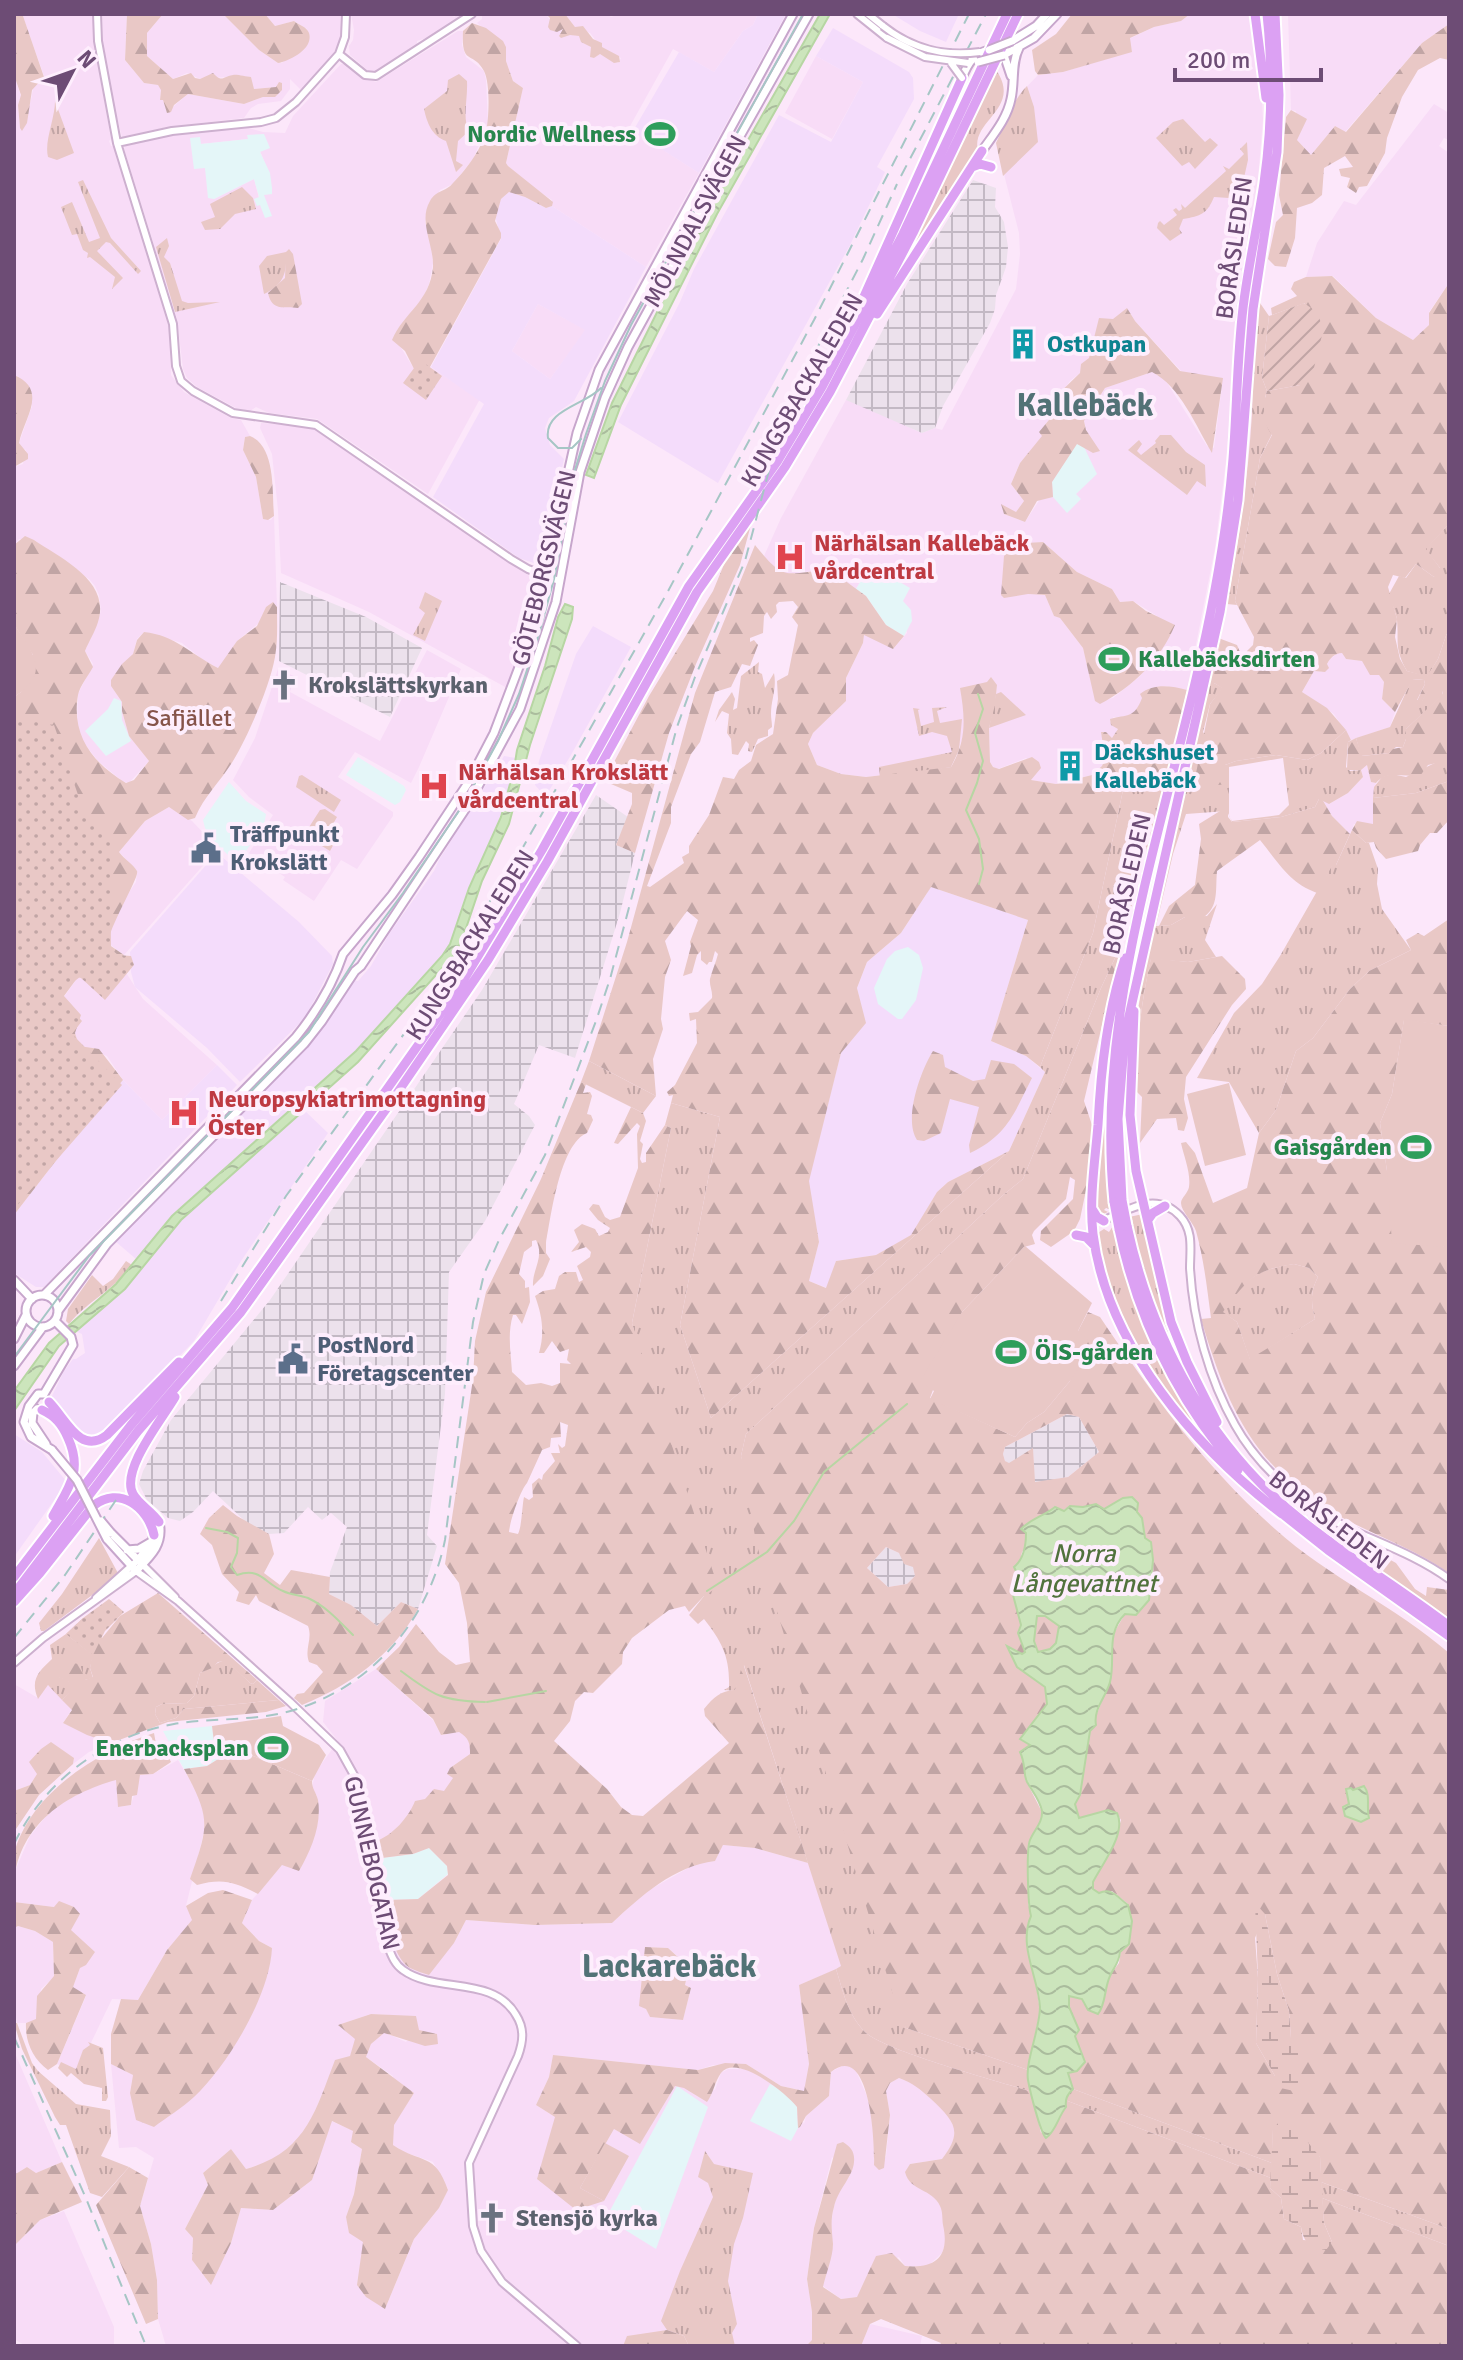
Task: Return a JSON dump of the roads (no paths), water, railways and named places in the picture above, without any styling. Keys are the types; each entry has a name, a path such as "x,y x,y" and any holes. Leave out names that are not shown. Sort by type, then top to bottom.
{"highway":[{"name":"KUNGSBACKALEDEN","path":"14,1577 123,1434 209,1336 263,1266 460,986 542,850 689,586 790,442 845,345 903,234 1007,14"},
{"name":"KUNGSBACKALEDEN","path":"14,1594 107,1471 262,1285 443,1029 488,960 547,862 697,592 798,447 857,343 1018,14"},
{"path":"1255,14 1269,139"},
{"name":"BORÅSLEDEN","path":"1200,681 1226,521 1243,308 1269,139 1271,86 1267,14"},
{"name":"BORÅSLEDEN","path":"1275,14 1279,64 1277,152 1253,309 1238,500 1223,600 1139,918 1122,1000 1113,1060 1110,1148 1139,1305 1176,1385 1205,1430 1282,1514 1449,1636"},
{"path":"1279,64 1282,14"},
{"path":"845,345 962,78"},
{"path":"857,343 982,151"},
{"path":"972,167 980,164 991,167"},
{"name":"BORÅSLEDEN","path":"1118,1201 1118,1094 1125,1034 1195,702"},
{"path":"1139,918 1115,987 1105,1039 1092,1209 1095,1246 1110,1300 1132,1345 1158,1386 1208,1448 1253,1492 1282,1514"},
{"path":"1138,968 1130,1115 1134,1163 1166,1305 1178,1341 1206,1403 1241,1461"},
{"path":"1148,1220 1165,1206"},
{"path":"1092,1209 1104,1221"},
{"name":"BORÅSLEDEN","path":"1123,1228 1161,1335 1197,1402 1241,1461 1303,1522 1449,1626"},
{"path":"1076,1235 1086,1237 1095,1246"},
{"path":"47,1398 77,1438 90,1443 101,1440 171,1369 209,1336"},
{"path":"159,1522 135,1497 130,1479 138,1456 187,1377"},
{"path":"23,1566 53,1518 75,1471 74,1455 64,1429 54,1416 39,1410"},
{"path":"14,1602 101,1499 118,1496 130,1502 150,1523 153,1538"}],"main road":[{"name":"MÖLNDALSVÄGEN","path":"579,425 613,341 793,14"},
{"name":"MÖLNDALSVÄGEN","path":"592,434 628,347 709,191 809,14"},
{"path":"962,78 968,63 980,52 1012,41 1036,26 1047,14"},
{"path":"968,63 1005,55 1019,48 1043,30 1057,14"},
{"path":"982,151 1006,115 1019,48"},
{"path":"992,49 1005,55"},
{"path":"1005,55 1013,88"},
{"name":"GÖTEBORGSVÄGEN","path":"357,954 454,805 484,753 533,630 579,425"},
{"name":"GÖTEBORGSVÄGEN","path":"32,1299 44,1295 296,1037 320,1005 342,964 342,957 357,954 468,805 524,699 556,602 572,505 592,434"},
{"name":"GÖTEBORGSVÄGEN","path":"55,1321 66,1296 107,1244 304,1044 361,966 357,954"},
{"path":"342,964 348,970 355,971"},
{"path":"14,1280 32,1299 14,1339"},
{"path":"44,1295 54,1301 58,1311"},
{"path":"26,1313 33,1324 43,1327"},
{"path":"14,1366 43,1327 55,1321 71,1337 72,1347 47,1398 47,1407 33,1413 32,1423 44,1444"},
{"path":"39,1410 32,1401 37,1394 47,1398"},
{"name":"GUNNEBOGATAN","path":"32,1401 24,1417 31,1437 52,1450 77,1480 109,1536 134,1569"},
{"path":"134,1569 159,1543 159,1522"},
{"name":"GUNNEBOGATAN","path":"109,1536 140,1562"},
{"path":"140,1562 153,1538"},
{"path":"127,1550 139,1549 153,1538"}],"street":[{"path":"97,14 98,41 117,143 173,324 176,371 185,385 240,415 316,425 511,559 559,581"},
{"path":"117,143 172,131 276,118 305,92 339,54 346,34 346,14"},
{"path":"339,54 365,75 373,76 472,14"},
{"path":"857,14 914,53 951,63 968,63"},
{"path":"868,14 880,29 927,50 955,54 980,52"},
{"path":"951,63 962,78"},
{"path":"1092,1227 1144,1204 1165,1206 1183,1218 1190,1233 1192,1291 1199,1329 1224,1405 1247,1444 1278,1479 1317,1509 1350,1529 1422,1561 1449,1579"},
{"name":"GUNNEBOGATAN","path":"140,1562 344,1755 355,1777 387,1944 398,1966 426,1980 495,1994 508,2004 518,2018 522,2031 521,2049 469,2163 473,2226 481,2251 502,2282 577,2346"},
{"path":"14,1663 134,1569"},
{"name":"GUNNEBOGATAN","path":"134,1569 178,1601"}],"water":[{"path":"820,14 830,14 717,214 621,405 594,478 586,475 612,403 677,272 724,182"},
{"path":"565,604 573,607 572,619 530,745 509,824 482,881 454,955 358,1062 181,1220 125,1289 59,1346 14,1411 14,1391 49,1343 116,1284 172,1216 356,1051 442,956 450,944 469,888 501,817 517,750 558,617"},
{"name":"Norra Långevattnet","path":"1132,1497 1138,1503 1137,1512 1142,1518 1145,1538 1151,1542 1153,1560 1149,1600 1136,1615 1125,1614 1115,1630 1110,1682 1098,1708 1096,1725 1090,1731 1080,1795 1075,1804 1079,1818 1108,1810 1117,1813 1119,1830 1093,1882 1093,1889 1099,1893 1111,1892 1128,1905 1132,1921 1129,1944 1120,1952 1098,2014 1088,2010 1082,1999 1069,1996 1069,2007 1079,2030 1075,2036 1085,2062 1077,2071 1068,2073 1073,2089 1055,2128 1046,2138 1036,2111 1028,2073 1040,2007 1027,1939 1031,1916 1028,1855 1030,1840 1042,1811 1026,1779 1020,1752 1030,1745 1020,1739 1047,1704 1045,1687 1017,1667 1007,1646 1022,1654 1025,1652 1018,1633 1021,1625 1013,1595 1017,1573 1014,1567 1025,1547 1026,1533 1021,1529 1029,1522 1055,1507 1064,1511 1070,1506 1096,1504 1104,1509 1123,1498","holes":["1037,1616 1045,1616 1059,1626 1056,1643 1050,1649 1038,1652 1034,1641"]},
{"path":"1364,1786 1369,1818 1361,1822 1345,1816 1343,1807 1349,1804 1346,1789"}],"waterway":[{"path":"978,694 983,709 975,733 983,761 966,810 979,839 983,869 979,884"},
{"path":"707,1591 767,1552 794,1521 824,1472 907,1404"},
{"path":"206,1528 227,1532 238,1538 237,1553 231,1567 237,1575 257,1574 283,1591 308,1598 327,1610 353,1635"},
{"path":"401,1671 440,1696 485,1702"},
{"path":"487,1702 546,1691"}],"tram line":[{"path":"14,1357 89,1256 309,1032 363,947 463,805 498,741 519,694 554,579 574,473 605,381 631,325 803,14"},
{"path":"581,439 572,448 558,448 548,438 548,429 559,414 601,388"}],"railway":[{"path":"221,1301 286,1196 433,994 522,849 667,593 814,320 969,14"},
{"path":"901,176 986,14"},
{"path":"14,1844 42,1800 79,1765 101,1751 124,1739 174,1724 269,1716 314,1703 342,1689 390,1650 409,1626 424,1599 437,1570 445,1540 473,1322 484,1274 545,1155 596,1021 677,727 745,561 791,399 863,259 897,184"},
{"path":"14,1638 65,1575 116,1500"},
{"path":"14,2037 85,2196 146,2346"}],"place":[{"name":"Nordic Wellness","path":"660,134"},
{"name":"Ostkupan","path":"1023,344"},
{"name":"Närhälsan Kallebäck vårdcentral","path":"790,557"},
{"name":"Kallebäcksdirten","path":"1114,659"},
{"name":"Krokslättskyrkan","path":"284,685"},
{"name":"Däckshuset Kallebäck","path":"1070,766"},
{"name":"Närhälsan Krokslätt vårdcentral","path":"434,786"},
{"name":"Träffpunkt Krokslätt","path":"206,848"},
{"name":"Neuropsykiatrimottagning Öster","path":"184,1113"},
{"name":"Gaisgården","path":"1416,1147"},
{"name":"ÖIS-gården","path":"1011,1352"},
{"name":"PostNord Företagscenter","path":"293,1359"},
{"name":"Enerbacksplan","path":"273,1748"},
{"name":"Stensjö kyrka","path":"492,2218"}],"district":[{"name":"Kallebäck","path":"1085,405"},
{"name":"Lackarebäck","path":"669,1966"}],"park label":[{"name":"Safjället","path":"189,718"}]}
